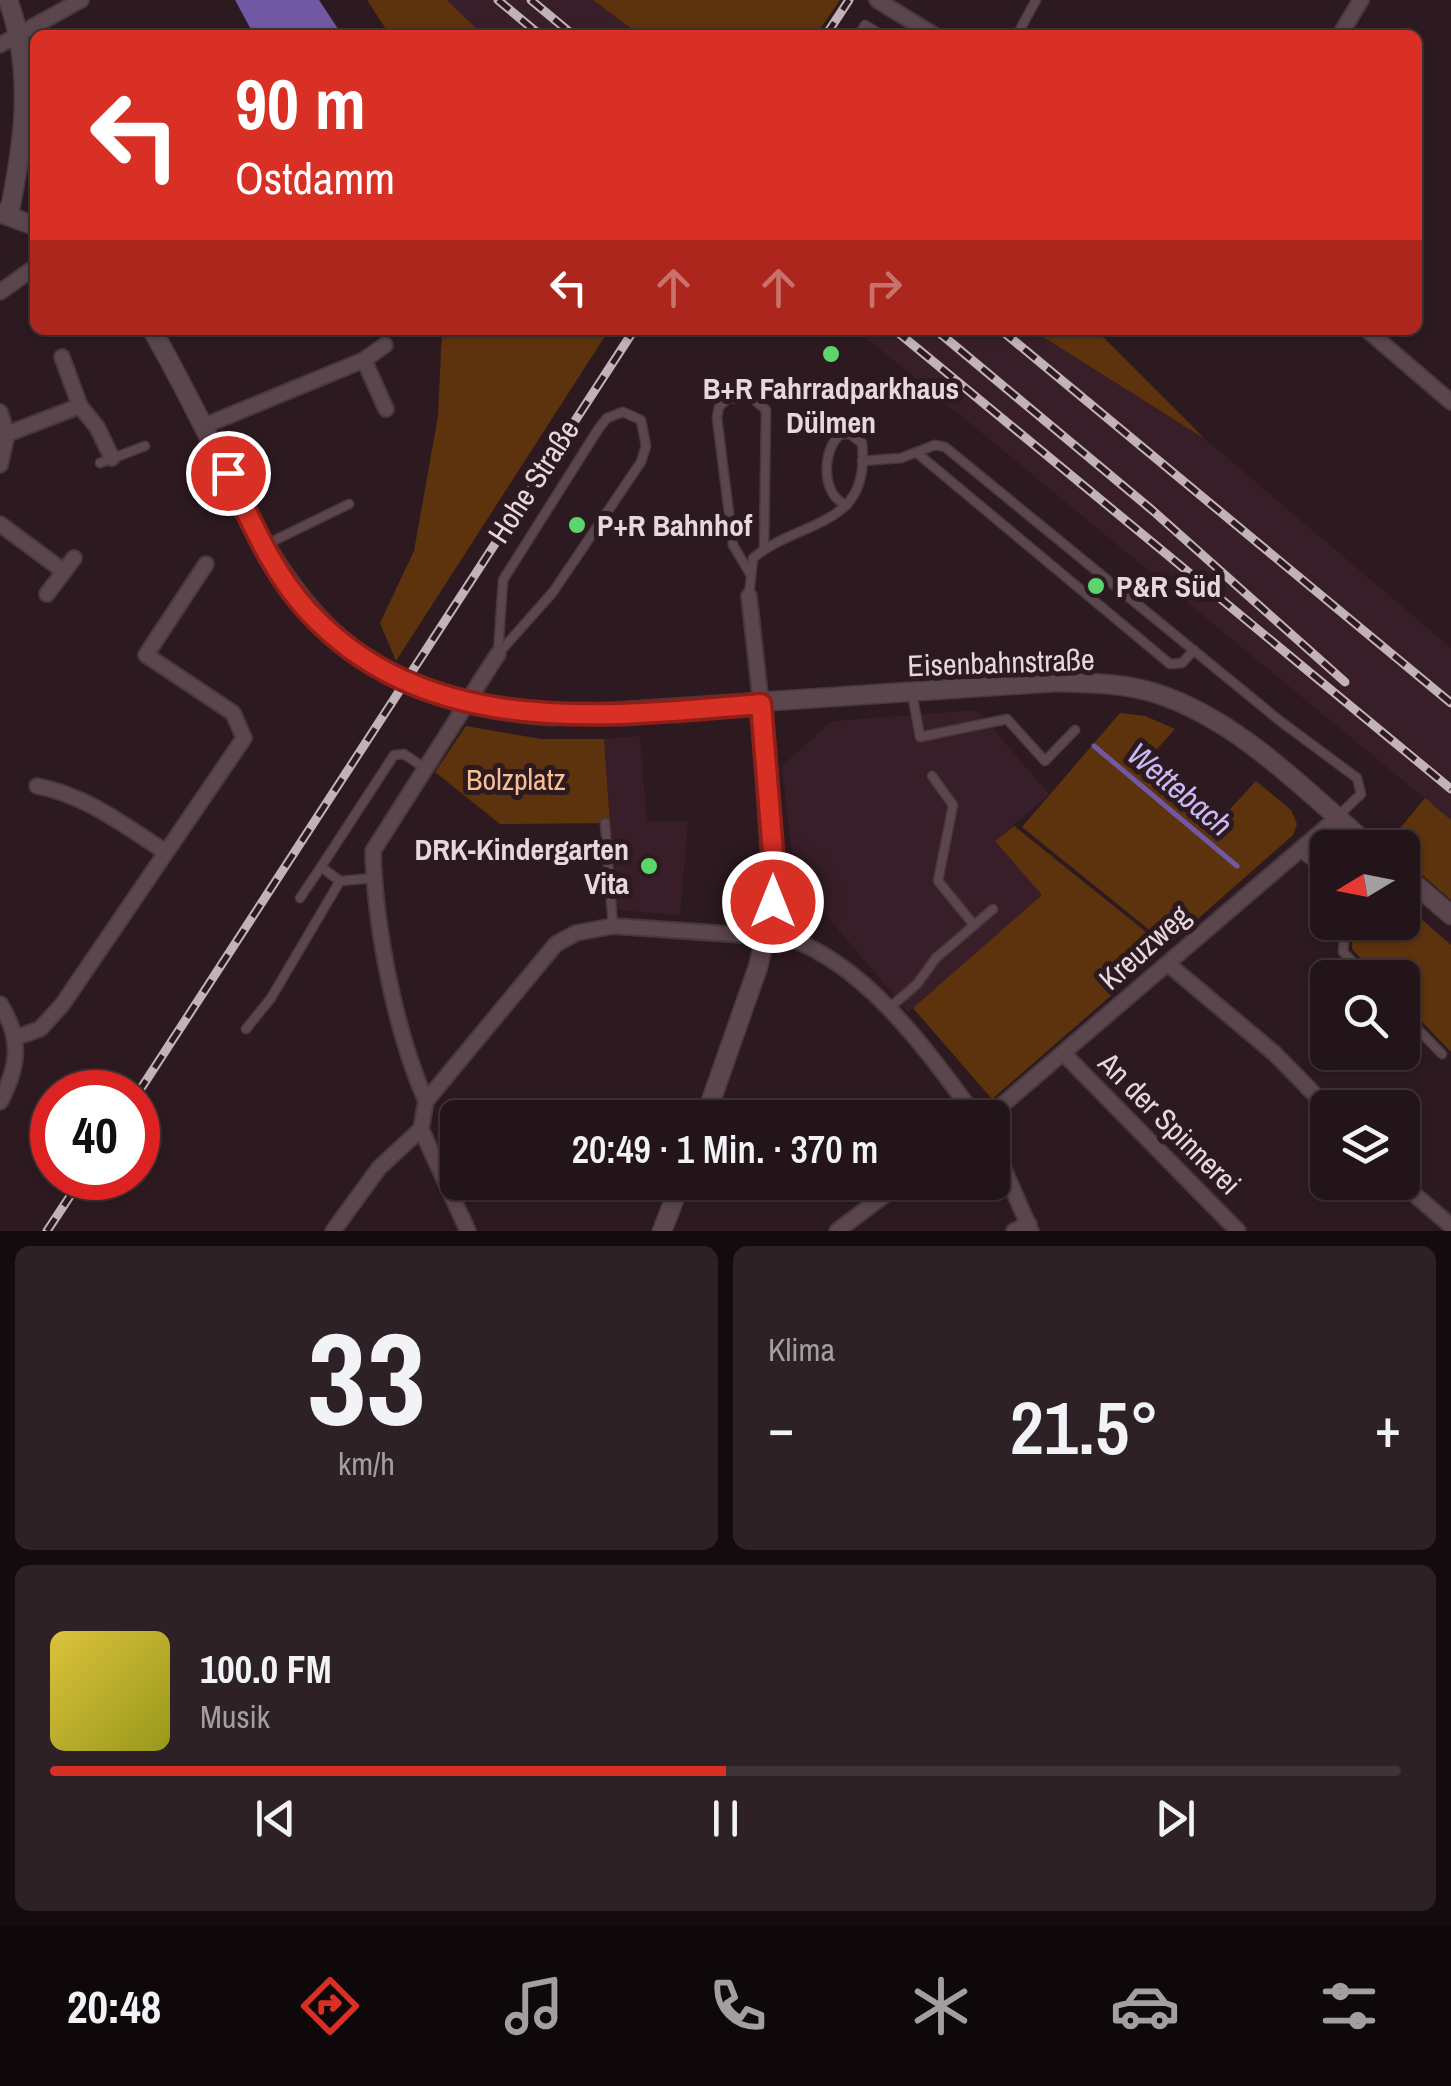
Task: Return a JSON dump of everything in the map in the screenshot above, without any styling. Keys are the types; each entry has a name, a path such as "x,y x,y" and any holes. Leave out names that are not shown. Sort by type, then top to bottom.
{"street":[{"path":"8,0 18,32 26,102 4,213 30,224"},
{"path":"0,45 81,0"},
{"path":"878,0 926,30"},
{"path":"1343,30 1360,0"},
{"path":"0,292 30,271"},
{"name":"Eisenbahnstraße","path":"155,335 206,425 263,546 308,612 350,648 398,678 455,700 551,716 1056,682 1151,692 1200,713 1244,742 1351,830"},
{"path":"1373,335 1451,402"},
{"path":"206,425 364,360 386,346"},
{"path":"62,357 80,406 97,427 106,460"},
{"path":"364,360 386,410"},
{"path":"7,434 80,406"},
{"path":"0,412 7,434 0,465"},
{"path":"0,524 62,570"},
{"path":"47,594 74,558"},
{"path":"17,1037 40,1030 62,1005 244,738 233,713 146,655 206,564"},
{"path":"710,1100 766,937 774,865 749,596"},
{"name":"Hohe Straße","path":"426,1101 412,1070 374,878 374,851 498,654"},
{"path":"37,786 62,790 164,851"},
{"name":"Kreuzweg","path":"1008,1100 1337,818"},
{"path":"1420,889 1451,915"},
{"path":"468,1231 422,1129 426,1101 556,944 576,933 613,926 788,938 838,961 887,1010 962,1100"},
{"path":"1168,964 1311,1090"},
{"path":"0,1004 17,1037 16,1060 0,1102"},
{"name":"An der Spinnerei","path":"1063,1054 1238,1231"},
{"path":"333,1231 378,1168 422,1129"},
{"path":"1010,1182 1030,1227 1014,1231"},
{"path":"1420,1199 1451,1226"},
{"path":"662,1231 673,1200"},
{"path":"837,1231 878,1200"}],"lane":[{"path":"1020,30 1036,0"},
{"path":"749,572 733,545 717,418 719,407 738,396 750,396 766,410 764,550"},
{"name":"Hohe Straße","path":"633,415 641,420 646,446 636,472 553,592 498,654 498,600 512,562 607,418 633,415"},
{"path":"749,596 753,558 822,523 847,505 858,491 862,443 856,436 841,434 834,439 827,490 830,497 847,505"},
{"path":"862,461 901,458 934,445 945,446 1356,778 1361,794 1337,818"},
{"path":"106,460 145,446"},
{"path":"917,452 1170,664 1182,662 1194,650"},
{"path":"263,546 350,504"},
{"path":"912,692 920,737 964,724 1007,719 1045,761 1074,730"},
{"path":"300,898 394,755 404,754 426,769"},
{"path":"932,776 954,805 938,881 974,926"},
{"path":"605,823 613,926"},
{"path":"1298,850 1310,860"},
{"path":"321,867 340,881 374,878"},
{"path":"246,1028 272,998 340,881"},
{"path":"887,1010 993,909"},
{"path":"1420,1031 1442,1054"}],"shaded area":[{"path":"235,0 319,0 339,30 251,30"},
{"path":"447,0 593,0 633,30 478,30"},
{"path":"863,335 1040,335 1205,439 1451,648 1451,820"},
{"path":"977,710 1049,794 995,841 1043,895 908,1012 794,877 782,766 832,721"},
{"name":"DRK-Kindergarten Vita","path":"640,736 647,822 688,822 680,915 617,910 604,739"}],"green space":[{"path":"367,0 447,0 478,30 387,30"},
{"path":"593,0 840,0 819,30 633,30"},
{"path":"442,335 606,335 396,661 380,623 414,551 438,416"},
{"path":"1040,335 1101,335 1205,439"},
{"path":"1120,713 1145,716 1175,729 1148,759 1218,822 1256,781 1291,810 1297,824 1293,835 1168,945 1022,827"},
{"name":"Bolzplatz","path":"466,726 541,739 604,739 610,823 500,824 435,772"},
{"path":"1425,798 1451,820 1451,900 1420,873 1420,830 1399,830"},
{"path":"1014,826 1166,948 992,1099 913,1008 1042,895 995,841"},
{"path":"1420,918 1451,945 1451,1052 1420,1020 1420,960 1363,960 1352,949 1353,940 1420,940"}],"waterway":[{"name":"Wettebach","path":"1094,746 1237,866"}],"railway":[{"path":"498,0 534,30"},
{"path":"531,0 567,30"},
{"path":"829,30 849,0"},
{"path":"153,1070 631,335"},
{"path":"901,335 1451,789"},
{"path":"942,335 1152,510 1345,682"},
{"path":"1007,335 1451,703"},
{"path":"47,1231 67,1200"}],"place":[{"name":"B+R Fahrradparkhaus Dülmen","path":"831,354"},
{"name":"P+R Bahnhof","path":"577,525"},
{"name":"P&R Süd","path":"1096,586"},
{"name":"DRK-Kindergarten Vita","path":"649,866"}],"route":[{"path":"228,473 263,546 308,612 350,648 398,678 483,708 551,716 761,704 774,865 773,902"}]}
